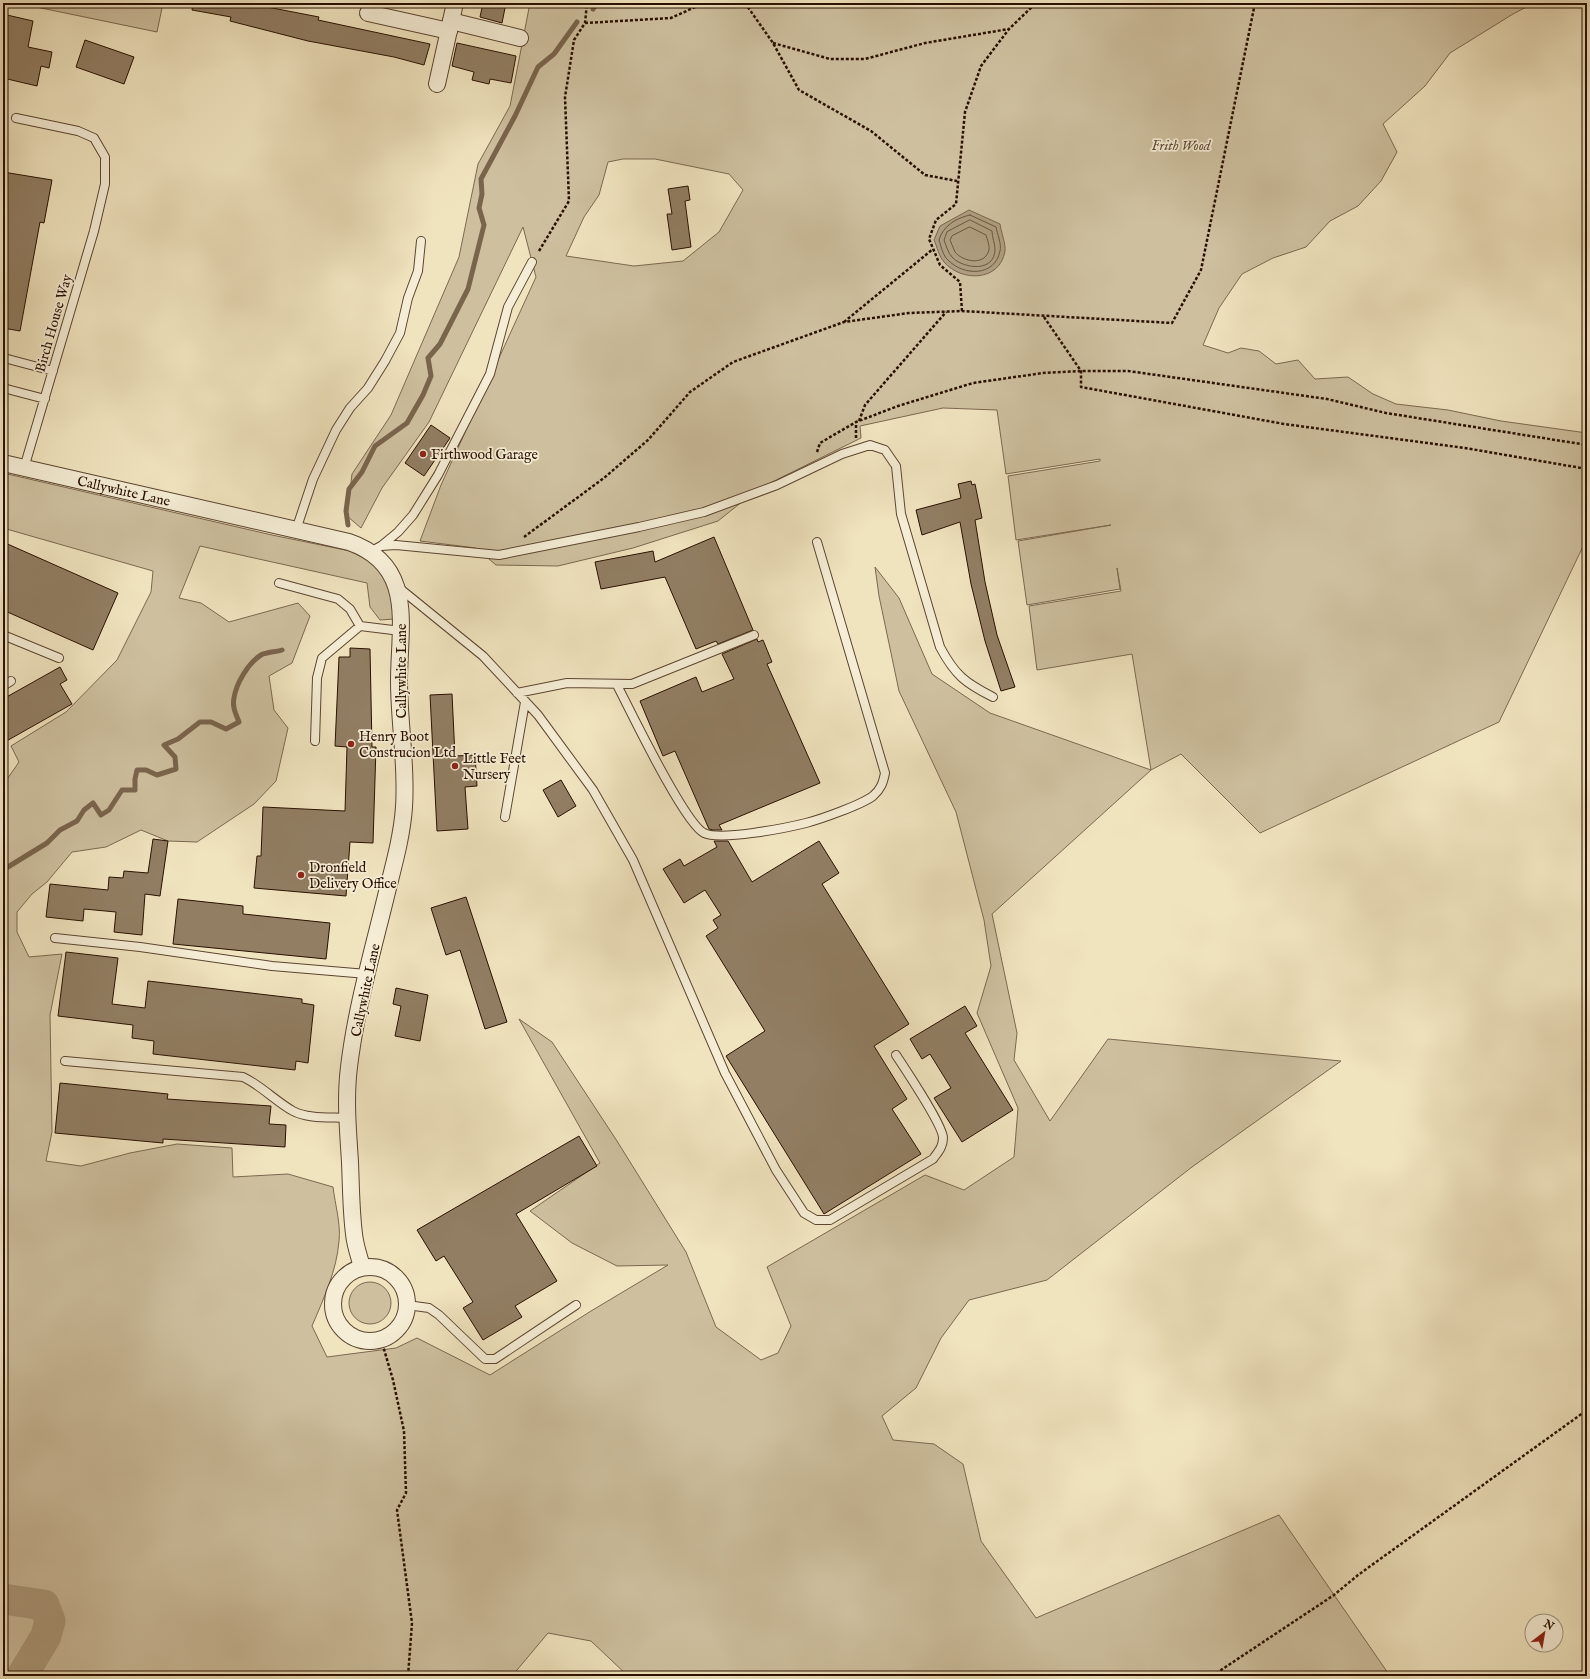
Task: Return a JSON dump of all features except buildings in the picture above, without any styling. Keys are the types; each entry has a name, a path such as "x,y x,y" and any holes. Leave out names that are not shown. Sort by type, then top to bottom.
{"street":[{"path":"437,84 455,3"},
{"path":"368,13 520,38"},
{"name":"Callywhite Lane","path":"3,463 349,542 365,548 376,549 397,586 401,615 399,683 404,774 404,807 398,848 367,974 349,1067 346,1118 354,1235 362,1267"},
{"path":"362,1267 377,1267 388,1271 398,1279 404,1288 407,1305 402,1323 394,1332 381,1339 372,1341 359,1340 348,1334 339,1325 334,1313 333,1301 336,1288 343,1278 362,1267"}],"lane":[{"name":"Birch House Way","path":"16,118 78,131 94,138 105,157 105,184 94,231 24,468"},
{"path":"296,530 312,479 336,430 350,408 368,388 385,361 400,332 408,298 418,271 421,241"},
{"path":"376,549 398,532 413,515 438,475 490,374 508,307 532,262"},
{"path":"4,358 53,371"},
{"path":"3,388 45,399"},
{"path":"376,549 396,545 500,554 639,527 704,512 777,485 842,454 870,445 885,450 896,466 901,514 940,647 950,666 970,686 993,697"},
{"path":"617,684 685,813 704,833 727,836 807,823 859,803 872,796 883,786 885,772 817,542"},
{"path":"279,583 338,599 350,609 360,626"},
{"path":"397,586 483,656 538,715 593,790 633,860 725,1073 776,1170 804,1212 816,1220 830,1220 933,1159 942,1148 943,1136 933,1115 896,1055"},
{"path":"315,741 317,678 322,658 360,626 400,631"},
{"path":"517,693 567,683 632,684 754,634"},
{"path":"3,635 59,658"},
{"path":"3,686 11,681"},
{"path":"505,817 526,702"},
{"path":"55,938 140,947 272,966 367,974"},
{"path":"65,1061 243,1078 258,1085 294,1111 309,1116 346,1118"},
{"path":"407,1305 429,1308 440,1315 485,1359 494,1359 576,1305"}],"path":[{"path":"532,262 569,201 565,97 574,40 585,23 587,3"},
{"path":"585,23 671,18 704,3"},
{"path":"745,3 773,43 799,90 871,131 925,175 957,180"},
{"path":"962,311 960,282 940,265 929,238 936,220 956,204 957,180 965,112 980,66 1009,29 1036,3"},
{"path":"500,554 604,478 648,440 690,392 733,362 844,322 909,313 962,311 1044,317 1172,323 1201,270 1255,3"},
{"path":"773,43 830,59 865,59 925,43 1009,29"},
{"path":"844,322 933,249"},
{"path":"859,421 865,405 947,311"},
{"path":"1044,317 1081,371 1081,387 1284,424 1465,448 1587,468"},
{"path":"811,469 820,443 859,421 898,406 973,383 1043,373 1081,371 1128,371 1327,399 1386,413 1587,445"},
{"path":"381,1339 393,1380 404,1431 406,1493 397,1510 412,1623 408,1676"},
{"path":"1212,1676 1334,1596 1358,1575 1587,1410"}],"green space":[{"path":"17,3 163,3 157,32"},
{"name":"Frith Wood","path":"530,3 1534,3 1513,14 1450,53 1425,86 1383,124 1397,152 1381,181 1358,206 1330,221 1306,247 1273,258 1242,274 1219,308 1203,345 1228,353 1241,348 1259,351 1276,364 1298,360 1315,379 1348,377 1373,394 1396,404 1448,410 1501,421 1587,433 1587,538 1499,722 1260,833 1181,754 1151,770 1132,654 1037,670 1029,606 1121,591 1117,568 1120,589 1027,605 1018,541 1111,525 1016,540 1008,476 1100,461 1100,459 1006,474 997,410 943,408 860,426 861,438 758,489 718,521 633,548 558,566 496,565 476,548 420,541 441,485 536,277 523,227 429,422 382,488 361,528 347,516 352,474 391,415 459,257 478,164 510,106","holes":["623,159 655,159 729,174 743,190 719,232 683,261 634,266 566,256 584,217 599,195 608,162"]},
{"path":"3,473 272,535 350,551 371,562 392,583 394,619 380,620 370,607 367,583 200,546 179,598 201,603 229,622 298,603 310,616 292,663 269,676 274,710 288,728 276,781 254,804 197,842 168,841 141,830 106,847 72,852 47,882 32,894 17,912 17,932 29,957 62,954 50,1015 52,1132 46,1161 81,1166 130,1153 177,1144 232,1148 233,1177 288,1174 333,1187 338,1214 338,1252 329,1285 312,1326 327,1357 396,1348 417,1338 490,1375 591,1311 668,1265 617,1266 572,1243 530,1211 600,1163 519,1019 552,1042 617,1141 686,1252 716,1327 761,1360 778,1353 791,1326 767,1267 925,1175 964,1190 1014,1157 1018,1108 977,1013 991,966 984,920 956,812 899,691 879,596 875,567 899,598 932,674 990,713 1151,770 992,914 1017,1033 1014,1060 1050,1121 1108,1039 1341,1061 1192,1167 1047,1280 969,1300 941,1338 916,1388 882,1416 893,1440 934,1444 963,1464 981,1541 1036,1618 1279,1515 1390,1676 628,1676 591,1641 548,1633 512,1676 3,1676 3,785 19,762 11,746 66,712 117,660 151,592 153,571 3,528"},
{"path":"366,1282 374,1282 382,1285 388,1291 391,1303 388,1315 382,1321 374,1324 366,1324 358,1321 352,1315 349,1307 349,1299 352,1291 358,1285"}],"water":[{"path":"969,210 1000,224 1005,245 1002,261 996,269 979,276 960,273 951,269 942,260 934,240 940,226"}],"waterway":[{"path":"593,9 597,3"},
{"path":"348,525 346,511 349,489 362,472 375,446 407,423 423,395 431,376 428,358 440,344 468,289 484,225 479,208 482,194 481,179 515,116 538,67 554,54 577,22"},
{"path":"3,870 47,843 60,830 77,821 84,810 93,803 101,815 109,810 122,790 135,790 137,770 146,770 157,775 176,769 175,757 164,745 178,739 200,722 211,722 226,729 239,722 234,701 235,692 243,674 247,668 261,655 282,650"},
{"path":"3,1599 44,1605 50,1621 46,1636 22,1676"}],"place":[{"name":"Firthwood Garage","path":"423,454"},
{"name":"Henry Boot Construcion Ltd","path":"351,744"},
{"name":"Little Feet Nursery","path":"455,766"},
{"name":"Dronfield Delivery Office","path":"301,875"}]}
